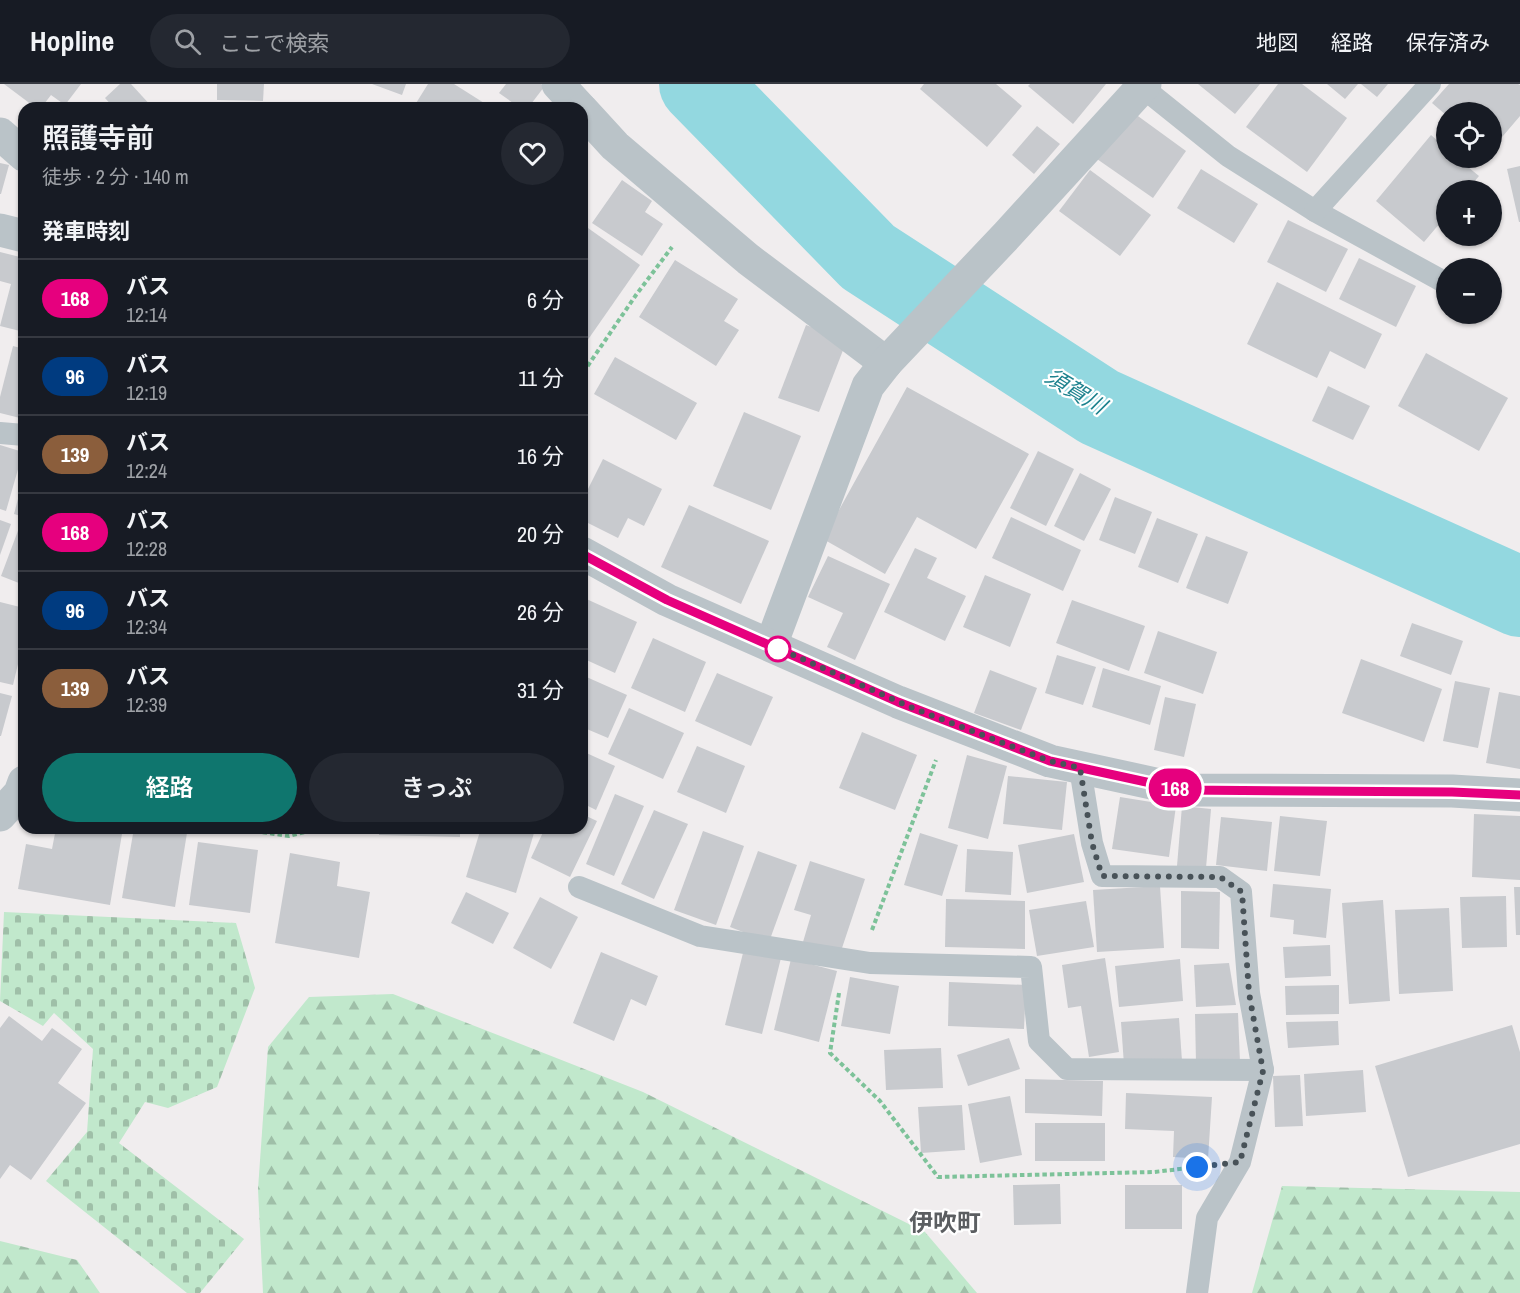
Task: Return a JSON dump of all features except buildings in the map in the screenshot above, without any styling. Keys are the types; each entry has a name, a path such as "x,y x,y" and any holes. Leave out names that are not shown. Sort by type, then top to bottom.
{"street":[{"path":"558,84 575,102"},
{"path":"771,645 868,387 892,357 1143,86"},
{"path":"588,117 615,146 748,259 892,357"},
{"path":"0,134 18,150"},
{"path":"0,230 18,234"},
{"path":"588,557 667,600 898,702 1050,761 1183,790 1452,792 1520,795"}],"lane":[{"path":"1315,211 1430,84"},
{"path":"1143,86 1228,156 1315,211 1436,278"},
{"path":"0,433 18,434"},
{"path":"1080,768 1092,843 1102,876 1220,877 1242,892 1249,993 1263,1071 1240,1162 1207,1218 1197,1293"},
{"path":"579,887 700,936 870,963 1031,967 1039,1041 1067,1068 1263,1071"}],"path":[{"path":"588,366 636,295 696,215"},
{"path":"950,723 852,961 831,1053 880,1101 938,1177 1154,1172 1240,1162"},
{"path":"275,834 289,836 297,834"}],"green space":[{"path":"4,912 236,923 255,988 217,1087 168,1108 145,1102 119,1143 244,1239 200,1293 187,1293 46,1181 87,1132 93,1049 54,1013 43,1026 0,1001"},
{"path":"393,994 643,1092 925,1232 977,1293 263,1293 258,1189 268,1047 309,997"},
{"path":"1282,1186 1520,1192 1520,1293 1252,1293"},
{"path":"0,1241 77,1260 100,1293 0,1293"}],"waterway":[{"name":"須賀川","path":"699,84 868,257 1099,407 1520,597"}],"bus line":[{"name":"168","path":"588,557 667,600 898,702 1050,761 1183,790 1452,792 1520,795"}],"district":[{"name":"伊吹町","path":"945,1222"}],"route":[{"path":"778,649 771,645 915,709 1050,761 1080,768 1092,843 1102,876 1220,877 1242,892 1249,993 1263,1071 1240,1162 1197,1167"}]}
